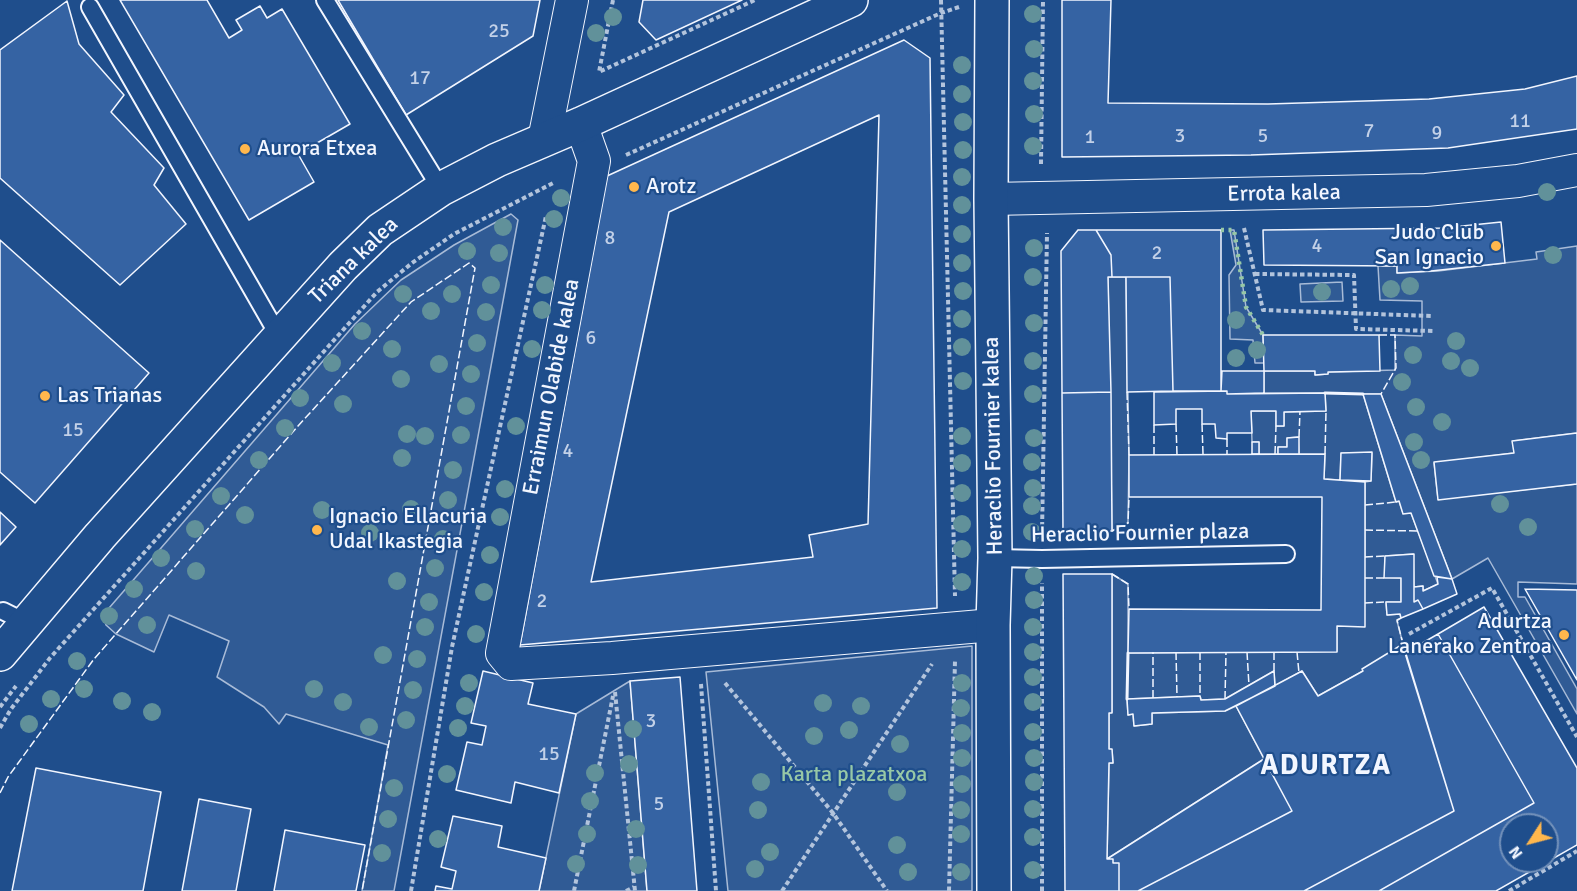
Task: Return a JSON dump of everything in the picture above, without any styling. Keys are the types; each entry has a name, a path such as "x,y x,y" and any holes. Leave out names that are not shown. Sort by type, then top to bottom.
{"main road":[{"name":"Triana kalea","path":"0,654 14,617 100,536 343,266 380,230 441,189 497,160 851,0"},
{"name":"Heraclio Fournier kalea","path":"992,0 991,198 996,558 993,625 994,891"}],"street":[{"path":"544,140 572,0"},
{"name":"Erraimun Olabide kalea","path":"581,124 594,161 502,653 511,664 698,650"},
{"name":"Errota kalea","path":"991,198 1426,190 1518,181 1577,170"},
{"path":"698,650 993,625"}],"lane":[{"path":"325,0 441,189"},
{"path":"90,7 280,338"},
{"name":"Heraclio Fournier plaza","path":"996,558 1286,554"}],"path":[{"path":"613,0 598,72 755,0"},
{"path":"941,0 956,628 949,891"},
{"path":"1041,197 1043,0"},
{"path":"0,728 11,709 50,658 377,292 412,263 454,234 594,161 631,154 941,13"},
{"path":"551,194 553,183"},
{"path":"411,891 452,647 548,206"},
{"path":"1243,222 1263,309 1431,316"},
{"path":"1255,274 1354,275 1356,329 1434,331"},
{"path":"1409,634 1492,588 1577,737"},
{"path":"782,891 956,628"},
{"path":"698,650 833,813 887,891"},
{"path":"698,650 716,891"},
{"path":"0,707 18,683"},
{"path":"574,891 615,690 634,889 626,891"},
{"path":"1509,891 1577,851"}],"shaded area":[{"path":"511,214 518,220 394,891 362,891 388,745 286,714 279,724 264,707 217,677 229,641 169,615 154,652 116,634 106,625 103,615 355,324 401,280 454,245"},
{"path":"1230,230 1234,230 1246,307 1263,335 1264,363 1255,363 1253,340 1230,339 1229,275 1236,265"},
{"path":"1577,246 1577,433 1513,441 1514,453 1434,463 1438,499 1577,484 1577,584 1518,582 1518,597 1525,597 1577,689 1577,714 1488,558 1452,579 1381,394 1363,394 1396,502 1399,501 1403,513 1411,513 1438,584 1423,591 1423,586 1414,587 1413,554 1385,556 1385,577 1401,578 1401,602 1386,602 1387,615 1400,614 1401,618 1397,621 1403,644 1363,671 1318,696 1302,671 1275,686 1274,671 1225,699 1201,700 1200,696 1127,699 1128,715 1133,714 1134,726 1152,724 1152,713 1225,711 1236,706 1264,759 1107,859 1109,763 1113,763 1112,750 1109,749 1109,713 1112,712 1112,574 1128,584 1128,653 1337,651 1337,626 1365,557 1365,482 1371,481 1372,453 1341,453 1340,480 1324,479 1325,454 1299,454 1298,437 1287,438 1287,447 1278,447 1278,454 1259,454 1259,442 1252,442 1251,411 1276,411 1276,426 1284,426 1284,412 1326,411 1325,393 1264,393 1264,371 1315,371 1315,375 1328,374 1328,372 1395,370 1395,335 1422,336 1422,301 1380,300 1378,266 1397,266 1397,273 1438,271 1537,259 1536,252"},
{"path":"1108,277 1126,277 1129,455 1128,523 1112,531"},
{"path":"1342,282 1343,301 1301,302 1300,284"},
{"name":"Karta plazatxoa","path":"972,646 972,891 728,891 706,672"},
{"path":"630,681 647,891 539,891 576,714"}],"building":[{"path":"120,0 207,0 229,38 242,30 236,20 260,6 267,18 282,9 350,124 298,154 314,182 249,220"},
{"path":"338,0 540,0 533,36 406,115"},
{"path":"643,0 742,0 656,40 639,22"},
{"path":"1062,0 1111,0 1108,103 1268,104 1429,99 1525,89 1577,76 1577,129 1448,148 1251,155 1062,157"},
{"path":"67,1 79,44 124,95 111,112 164,168 154,185 186,224 120,285 0,178 0,50"},
{"path":"904,40 930,58 937,608 520,645 607,176","holes":["879,115 868,524 809,535 813,557 591,582 669,212"]},
{"path":"1501,222 1505,263 1397,273 1397,266 1264,265 1263,230 1443,228"},
{"path":"1078,230 1096,230 1111,255 1112,277 1108,277 1111,392 1062,393 1061,251"},
{"path":"1096,230 1221,230 1221,391 1173,391 1170,277 1112,277 1111,255"},
{"path":"0,240 149,373 35,503 0,472"},
{"path":"1126,277 1170,277 1173,391 1127,392"},
{"path":"1263,335 1379,335 1380,371 1328,372 1328,374 1315,375 1315,371 1264,371"},
{"path":"1222,371 1264,371 1264,393 1227,394 1227,391 1221,391"},
{"path":"1227,391 1227,394 1325,393 1326,411 1284,412 1284,426 1276,426 1276,411 1251,411 1252,433 1227,433 1227,439 1216,438 1215,424 1202,424 1202,409 1176,409 1176,424 1154,425 1154,392"},
{"path":"1111,392 1112,531 1063,532 1062,393"},
{"path":"1363,394 1381,394 1452,579 1434,576 1411,513 1403,514 1399,501 1396,502"},
{"path":"1577,433 1577,484 1438,500 1434,462 1514,453 1512,441"},
{"path":"1299,437 1299,454 1278,454 1278,447 1287,447 1287,438"},
{"path":"1252,442 1259,442 1259,454 1252,454"},
{"path":"1372,452 1371,481 1340,480 1341,453"},
{"path":"1325,454 1324,479 1365,482 1365,627 1337,626 1337,652 1128,653 1129,609 1321,610 1322,497 1129,497 1129,455"},
{"path":"0,512 16,527 0,545"},
{"path":"1414,554 1414,602 1418,600 1423,609 1401,618 1400,614 1387,615 1386,602 1401,602 1401,578 1384,578 1385,556"},
{"path":"1063,574 1112,574 1112,713 1109,713 1109,749 1112,749 1113,763 1109,763 1107,859 1113,859 1113,863 1119,863 1119,891 1065,891"},
{"path":"1437,577 1452,579 1457,594 1423,609 1418,600 1414,602 1414,587 1423,586 1423,591 1438,584"},
{"name":"Adurtza Lanerako Zentroa","path":"1525,589 1577,590 1577,680"},
{"path":"1484,607 1577,768 1577,845 1559,855 1559,813 1516,813 1534,803 1438,634"},
{"path":"1438,634 1534,803 1516,813 1499,813 1499,823 1379,891 1304,891 1454,811 1405,653"},
{"path":"1403,644 1454,811 1304,891 1138,891 1292,811 1236,706 1302,671 1318,696 1363,671 1362,669"},
{"path":"483,671 533,683 528,704 576,714 559,793 515,782 511,803 456,790 467,742 482,745 486,726 471,723"},
{"path":"1274,671 1275,686 1225,711 1152,713 1152,724 1134,726 1133,714 1128,715 1127,699 1200,696 1201,700 1225,699"},
{"path":"680,677 697,891 647,891 630,681"},
{"path":"1264,759 1292,811 1138,891 1119,891 1119,863 1113,863 1113,859 1107,859"},
{"path":"36,768 161,792 143,891 12,891"},
{"path":"199,799 251,809 236,891 182,891"},
{"path":"453,816 502,826 498,847 546,858 539,891 435,891 436,886 452,889 456,871 441,867"},
{"path":"1499,823 1499,873 1528,873 1496,891 1379,891"},
{"path":"285,830 365,845 356,891 274,891"}],"hedge":[{"path":"1221,230 1234,230 1246,307 1263,335"}],"fence":[{"path":"0,793 8,777 94,659 298,426 411,302 469,263 475,268 362,891"},
{"path":"1379,335 1395,335 1396,368 1381,394"},
{"path":"1127,392 1129,455"},
{"path":"1299,437 1300,411"},
{"path":"1325,454 1326,411"},
{"path":"1176,424 1177,455"},
{"path":"1202,424 1203,454"},
{"path":"1154,425 1154,455"},
{"path":"1275,454 1276,426"},
{"path":"1227,439 1227,454"},
{"path":"1112,531 1128,523 1129,497"},
{"path":"1365,505 1396,502"},
{"path":"1365,530 1417,531"},
{"path":"1365,557 1385,556"},
{"path":"1112,574 1128,584 1129,609"},
{"path":"1365,578 1384,578"},
{"path":"1365,603 1386,602"},
{"path":"1401,618 1397,620 1403,644"},
{"path":"1153,652 1153,698"},
{"path":"1176,652 1177,697"},
{"path":"1200,652 1200,696"},
{"path":"1225,699 1226,652"},
{"path":"1247,652 1249,686"},
{"path":"1274,652 1274,671"},
{"path":"1297,652 1299,673"}],"wall":[{"path":"1325,393 1363,394"},
{"path":"1127,699 1128,653"}],"place":[{"name":"Aurora Etxea","path":"245,149"},
{"name":"Arotz","path":"634,187"},
{"name":"Judo Club San Ignacio","path":"1496,246"},
{"name":"Las Trianas","path":"45,396"},
{"name":"Ignacio Ellacuria Udal Ikastegia","path":"317,530"},
{"name":"Adurtza Lanerako Zentroa","path":"1564,635"}],"district":[{"name":"ADURTZA","path":"1326,767"}]}
